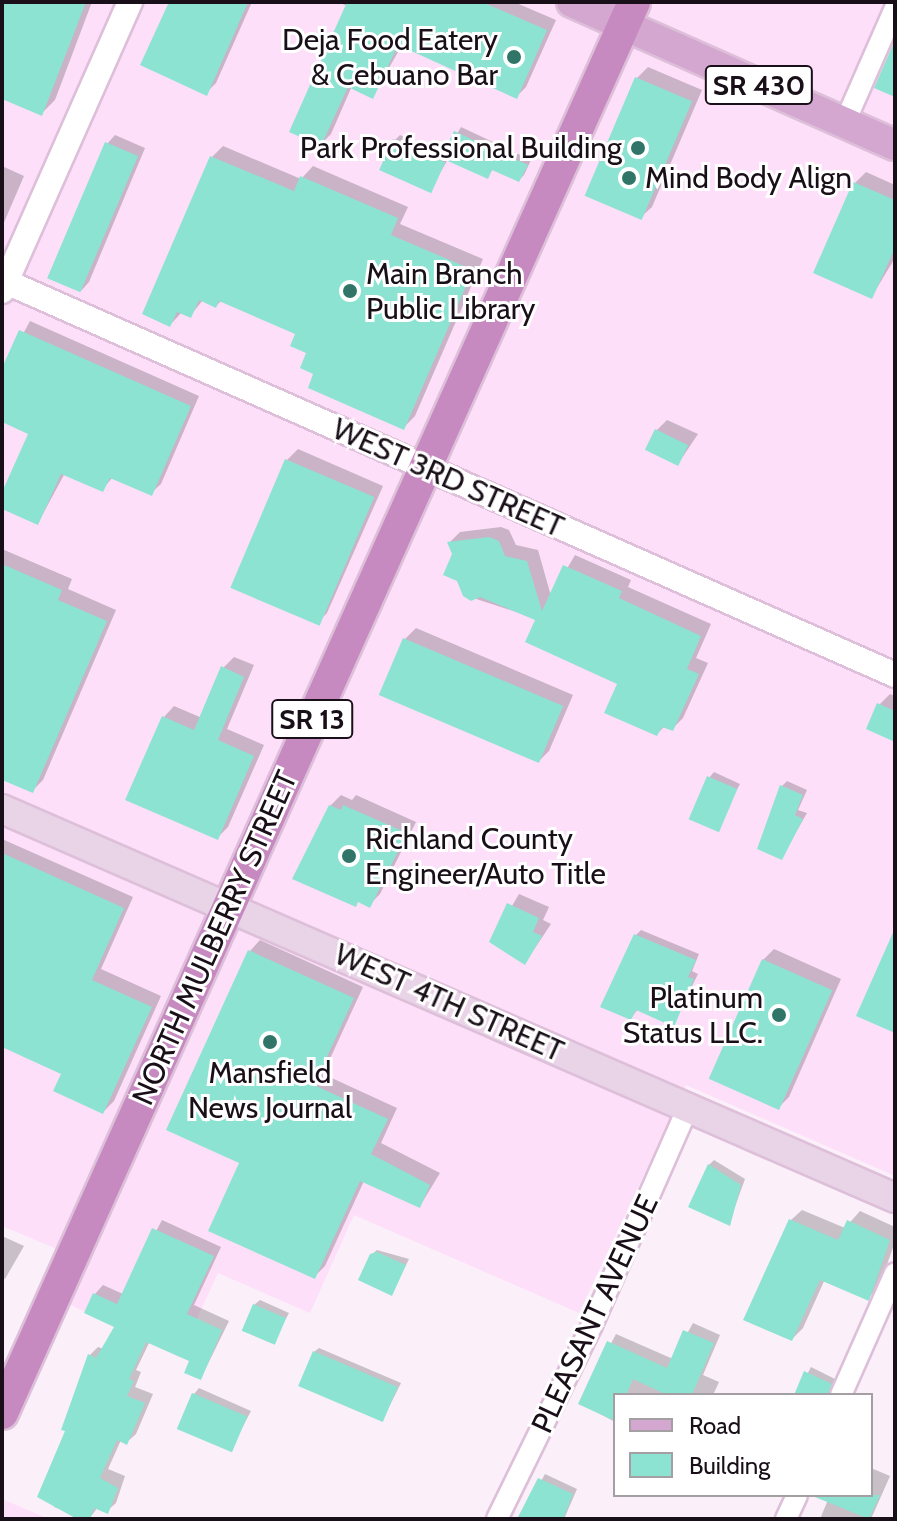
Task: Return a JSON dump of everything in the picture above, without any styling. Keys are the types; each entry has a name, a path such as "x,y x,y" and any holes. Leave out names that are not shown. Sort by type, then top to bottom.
{"highway":[{"name":"NORTH MULBERRY STREET","path":"2,1413 629,14"}],"main road":[{"name":"SR 430","path":"572,2 629,14 895,145"},
{"name":"WEST 4TH STREET","path":"2,809 895,1198"}],"street":[{"path":"3,284 130,2"},
{"path":"845,122 895,8"},
{"name":"WEST 3RD STREET","path":"3,284 895,675"},
{"name":"PLEASANT AVENUE","path":"497,1519 586,1338 688,1107"},
{"path":"842,1393 895,1273"},
{"path":"786,1519 796,1497"}],"shaded area":[{"path":"2,2 895,2 895,1176 686,1085 579,1313 354,1215 310,1313 218,1273 179,1357 50,1295 71,1255 2,1226"},
{"path":"2,1499 49,1519 2,1519"}],"building":[{"path":"2,2 86,2 42,116 2,99"},
{"path":"169,2 248,2 207,96 140,65"},
{"path":"347,2 482,2 547,30 517,99 398,45 373,99 348,87 321,146 289,132"},
{"path":"895,40 895,97 874,88"},
{"name":"Park Professional Building","path":"635,77 692,101 642,220 585,196"},
{"path":"454,131 528,165 519,182 492,170 488,179 441,158"},
{"path":"393,139 445,162 431,193 379,170"},
{"path":"105,142 138,156 80,292 47,278"},
{"name":"Main Branch Public Library","path":"210,156 294,191 300,176 398,218 391,235 473,270 404,430 308,388 313,374 300,368 306,353 290,346 295,334 219,301 216,308 199,300 191,318 177,312 170,327 142,314"},
{"path":"853,182 895,200 895,248 872,299 813,273"},
{"path":"19,330 191,406 152,496 110,478 103,492 61,474 38,525 2,509 2,492 28,434 2,422 2,368"},
{"path":"655,429 688,445 678,466 645,450"},
{"path":"285,459 374,497 320,626 230,588"},
{"path":"489,537 499,541 505,556 527,561 542,611 563,565 622,591 619,598 701,636 687,669 699,674 673,731 662,727 657,736 604,713 617,684 525,642 535,620 480,597 471,601 463,596 457,581 443,575 452,554 447,542"},
{"path":"2,564 62,590 58,600 107,621 33,793 2,780"},
{"path":"403,638 563,706 539,763 379,695"},
{"path":"221,666 244,677 218,740 254,756 218,840 125,800 162,716 194,730"},
{"path":"877,703 895,711 895,742 866,729"},
{"path":"707,776 737,789 719,832 689,819"},
{"path":"780,785 803,795 795,815 803,819 782,860 757,849"},
{"name":"Richland County Engineer/Auto Title","path":"329,805 341,810 343,805 407,833 370,908 358,902 356,907 292,879"},
{"path":"2,853 124,908 92,980 152,1007 103,1114 53,1091 61,1074 2,1047"},
{"path":"507,903 539,918 533,932 542,936 525,965 489,942"},
{"path":"895,928 895,1033 856,1016"},
{"path":"634,934 696,960 688,977 694,979 674,1027 636,1010 631,1020 600,1007"},
{"name":"Mansfield News Journal","path":"248,950 354,998 314,1085 388,1119 371,1154 430,1185 420,1208 360,1181 315,1279 208,1231 239,1163 166,1130"},
{"name":"Platinum Status LLC.","path":"762,959 832,990 779,1110 709,1079"},
{"path":"708,1164 741,1185 730,1226 688,1207"},
{"path":"789,1219 838,1240 847,1220 890,1240 869,1301 820,1280 792,1341 743,1320"},
{"path":"152,1228 214,1256 187,1314 222,1330 201,1380 184,1373 189,1361 146,1342 129,1379 134,1381 127,1396 145,1403 127,1445 117,1440 100,1478 118,1488 108,1514 94,1508 90,1519 77,1519 37,1497 65,1431 61,1430 88,1354 96,1358 114,1327 84,1313 93,1293 117,1304"},
{"path":"377,1252 406,1265 392,1296 358,1280 370,1254"},
{"path":"253,1304 286,1318 275,1345 242,1331"},
{"path":"683,1330 714,1343 693,1393 663,1393 633,1379 627,1393 613,1393 613,1420 578,1404 607,1341 667,1368"},
{"path":"313,1351 398,1387 383,1422 298,1386"},
{"path":"804,1371 832,1384 829,1393 795,1393"},
{"path":"192,1393 247,1416 232,1452 177,1429"},
{"path":"538,1478 573,1494 563,1519 517,1519"},
{"path":"880,1495 869,1519 815,1497"}],"place":[{"name":"Deja Food Eatery & Cebuano Bar","path":"514,57"},
{"name":"Park Professional Building","path":"638,148"},
{"name":"Mind Body Align","path":"629,178"},
{"name":"Main Branch Public Library","path":"350,291"},
{"name":"Richland County Engineer/Auto Title","path":"349,856"},
{"name":"Platinum Status LLC.","path":"779,1015"},
{"name":"Mansfield News Journal","path":"270,1042"}]}
